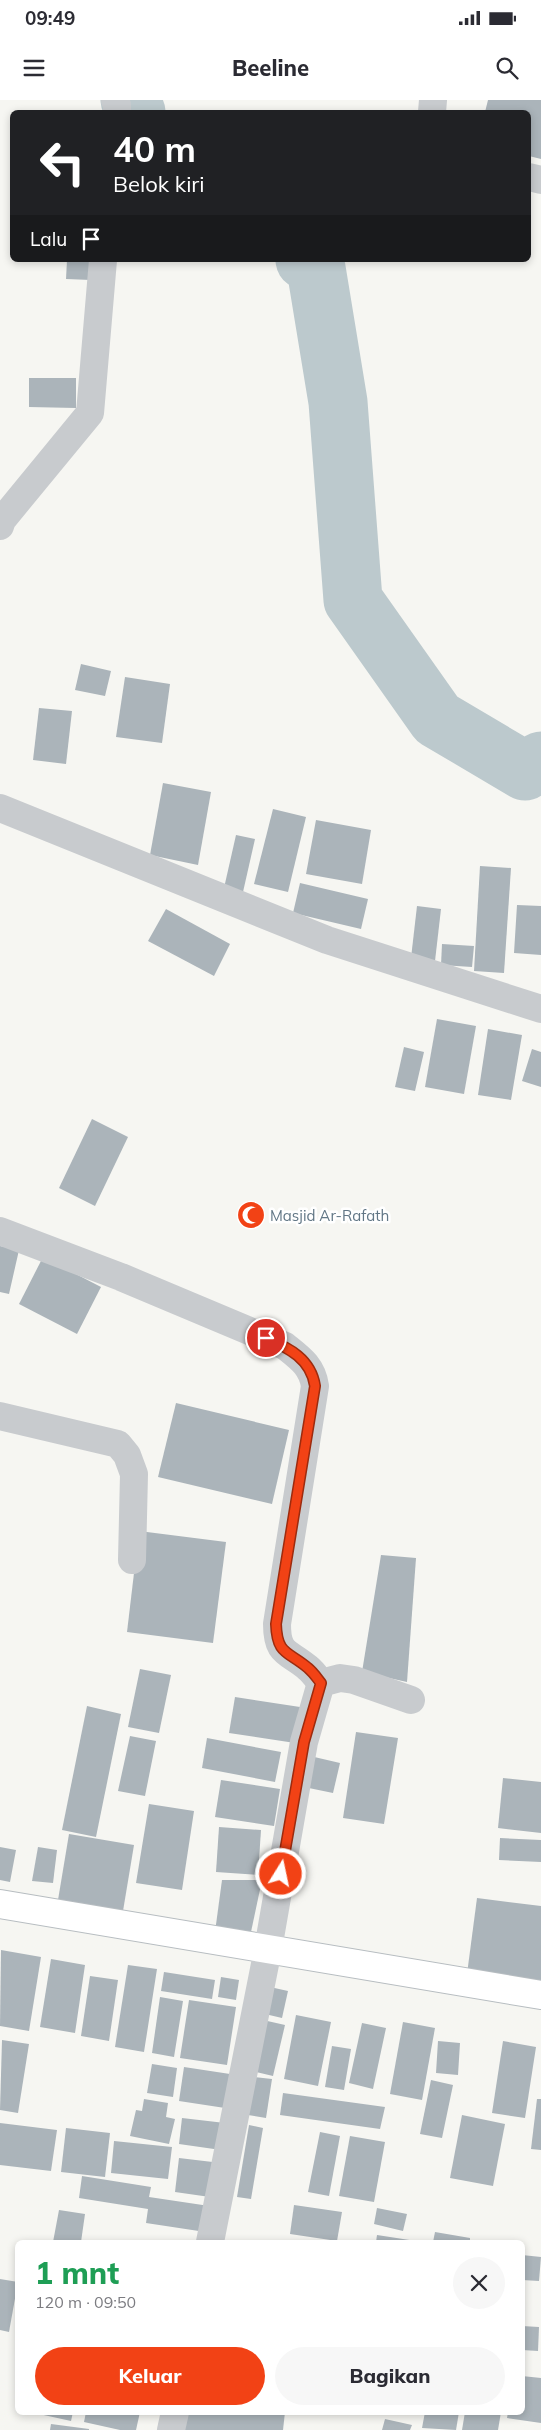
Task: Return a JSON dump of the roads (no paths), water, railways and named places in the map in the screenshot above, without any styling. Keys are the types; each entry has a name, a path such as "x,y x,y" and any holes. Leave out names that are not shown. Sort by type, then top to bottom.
{"street":[{"path":"1,523 90,413 103,262"},
{"path":"0,808 327,940 541,1009"},
{"path":"0,1231 121,1277 284,1346 304,1360 313,1373 315,1386 276,1624 277,1639 281,1649 308,1668 321,1683"},
{"path":"0,1416 118,1444 127,1455 134,1474 132,1560"},
{"path":"321,1683 340,1678 354,1680 411,1700"},
{"path":"210,2240 268,1949 304,1742 321,1683"},
{"path":"0,1904 541,1995"},
{"path":"171,2430 174,2415"}],"waterway":[{"path":"130,100 135,110"},
{"path":"308,262 316,268 338,402 353,600 437,719 525,771 541,761"}],"place":[{"name":"Masjid Ar-Rafath","path":"251,1215"}]}
